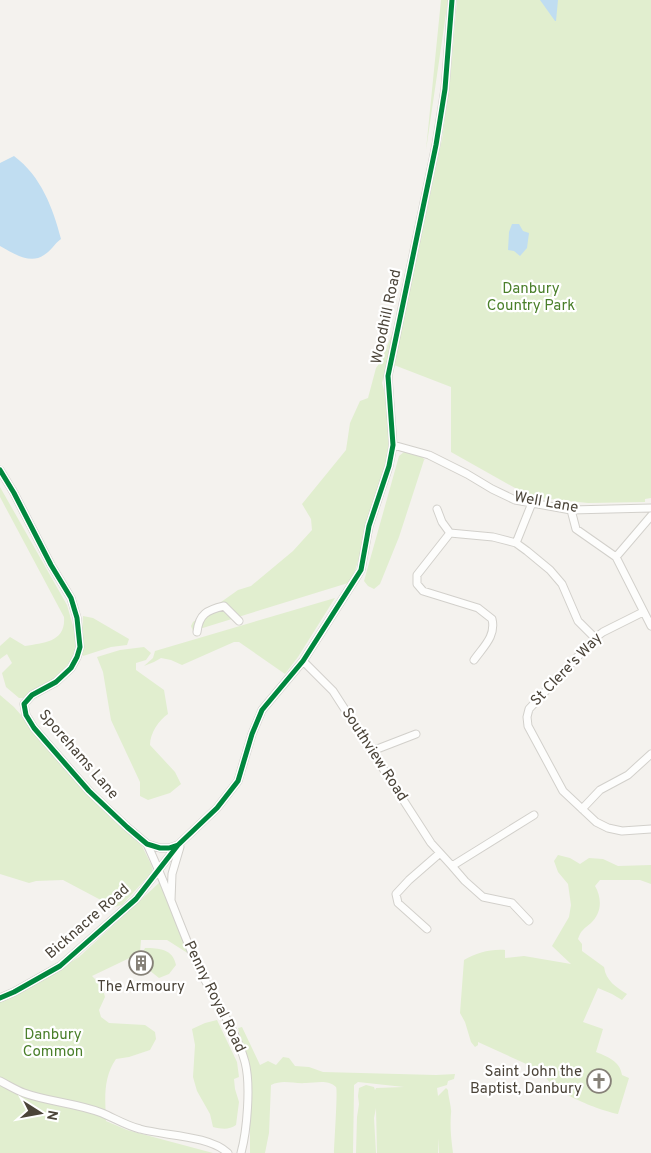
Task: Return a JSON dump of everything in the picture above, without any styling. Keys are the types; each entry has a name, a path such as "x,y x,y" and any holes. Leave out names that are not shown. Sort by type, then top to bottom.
{"street":[{"name":"Woodhill Road","path":"159,871 180,843 218,808 235,787 262,710 303,661 361,570 369,526 389,466 393,445 388,376 436,145 445,89 452,0"},
{"name":"Well Lane","path":"393,445 429,455 467,474 492,490 515,500 571,510 651,508"},
{"name":"Sporehams Lane","path":"0,470 71,598 80,647 71,668 56,682 32,695 24,704 26,715 34,728 89,790 147,844 159,871"},
{"path":"516,543 532,503"},
{"path":"437,509 442,522 450,533 493,537 516,543 550,570 562,584 578,621 595,638"},
{"path":"571,510 576,529 616,557 651,626"},
{"path":"616,557 651,516"},
{"path":"450,533 417,575 417,584 423,592 478,608 492,618 494,628 492,636 474,660"},
{"path":"197,632 198,621 203,615 224,606 239,621"},
{"name":"St Clere's Way","path":"643,612 595,638 529,708 527,717 528,726 563,790 596,822 608,828 622,831 651,829"},
{"name":"Southview Road","path":"303,661 333,691 431,843 465,881 483,897 512,903 529,921"},
{"path":"372,751 416,734"},
{"path":"582,809 600,790 628,775 651,754"},
{"path":"452,866 534,816"},
{"path":"147,844 160,848 169,848 180,843"},
{"name":"Penny Royal Road","path":"171,902 172,874 180,843"},
{"path":"427,929 398,904 396,894 440,853"},
{"name":"Penny Royal Road","path":"159,871 196,962 236,1040 245,1063 248,1078 246,1132 241,1153"},
{"name":"Bicknacre Road","path":"0,998 60,966 136,899 159,871"},
{"path":"0,1081 23,1092 101,1112 140,1129 179,1135 220,1148 228,1153"}],"green space":[{"path":"441,0 448,0 426,150"},
{"name":"Danbury Country Park","path":"457,0 651,0 651,498 645,499 645,502 588,503 531,497 451,452 451,387 394,365 442,139 450,81"},
{"path":"402,309 382,383 388,411 389,441 386,463 354,574 348,583 193,631 191,626 193,622 238,590 251,586 293,551 312,530 311,519 302,504 346,450 350,423 360,401 368,398 376,368 381,361"},
{"path":"404,452 422,457 425,460 399,537 380,584 374,589 364,581 399,456"},
{"path":"0,487 67,605 77,640 75,656 62,671 31,698 19,698 6,687 2,673 12,663 7,654 0,659 0,646 10,637 25,646 52,640 61,632 64,625 64,617 0,497"},
{"path":"335,598 298,657 285,674 239,642 234,642 182,665 161,658 144,666 153,658 155,651"},
{"path":"83,616 93,618 129,639 127,645 111,647 83,656 81,653"},
{"path":"144,647 151,653 146,660 136,663 136,670 164,690 168,714 156,727 150,745 175,772 181,784 170,793 148,800 140,796 140,782 111,720 103,672 97,657 120,650"},
{"path":"0,695 14,707 110,817 142,846 153,871 122,905 114,907 63,880 29,883 0,874"},
{"path":"558,855 570,858 580,864 589,858 603,859 618,866 651,865 651,884 640,880 600,880 595,886 600,900 599,910 595,919 578,939 582,944 582,951 604,967 609,980 627,994 622,1000 598,988 583,1022 603,1029 596,1052 613,1060 619,1066 622,1075 629,1078 618,1114 599,1109 575,1099 554,1086 547,1079 544,1072 478,1042 478,1045 475,1047 471,1042 460,1013 464,960 473,955 505,950 505,958 524,956 571,964 552,946 569,917 571,905 568,884 558,872 554,861"},
{"name":"Danbury Common","path":"160,882 189,954 167,940 141,940 140,953 92,976 102,986 105,997 99,1010 101,1017 109,1023 145,1025 155,1032 156,1039 150,1050 116,1059 107,1081 105,1096 106,1121 127,1130 213,1153 0,1153 0,1001 29,988 79,957"},
{"path":"145,948 160,949 172,956 176,965 169,974 159,978 149,970 143,952"},
{"path":"217,1020 237,1062 239,1077 234,1079 239,1102 236,1125 225,1129 213,1127 210,1114 197,1091 193,1077 195,1045 192,1029"},
{"path":"242,1027 260,1065 268,1061 276,1065 283,1057 289,1058 295,1066 309,1067 323,1072 455,1074 454,1079 448,1081 447,1085 437,1088 438,1096 446,1088 448,1090 453,1153 439,1153 438,1138 438,1153 377,1153 376,1108 374,1118 376,1153 356,1153 359,1088 366,1085 374,1087 375,1090 376,1088 404,1087 358,1082 354,1085 353,1153 334,1153 336,1087 325,1082 284,1082 271,1085 269,1133 265,1153 250,1153 250,1071 238,1028"}],"water":[{"path":"540,0 558,0 556,21 555,21"},
{"path":"14,156 32,173 45,193 61,239 39,258 22,257 0,246 0,163"},
{"path":"512,224 519,224 523,231 529,233 527,248 520,256 514,251 508,250 509,232"}],"cycle path":[{"path":"0,998 60,966 136,899 178,845 217,808 238,781 252,734 262,710 303,661 361,570 369,526 389,466 393,445 388,376 436,145 445,89 452,0"},
{"path":"0,470 71,598 77,618 80,647 77,657 71,668 56,682 32,695 24,704 26,715 34,728 89,791 127,827 147,844 160,848 178,845"}],"place":[{"name":"The Armoury","path":"141,963"},
{"name":"Saint John the Baptist, Danbury","path":"599,1081"}]}
